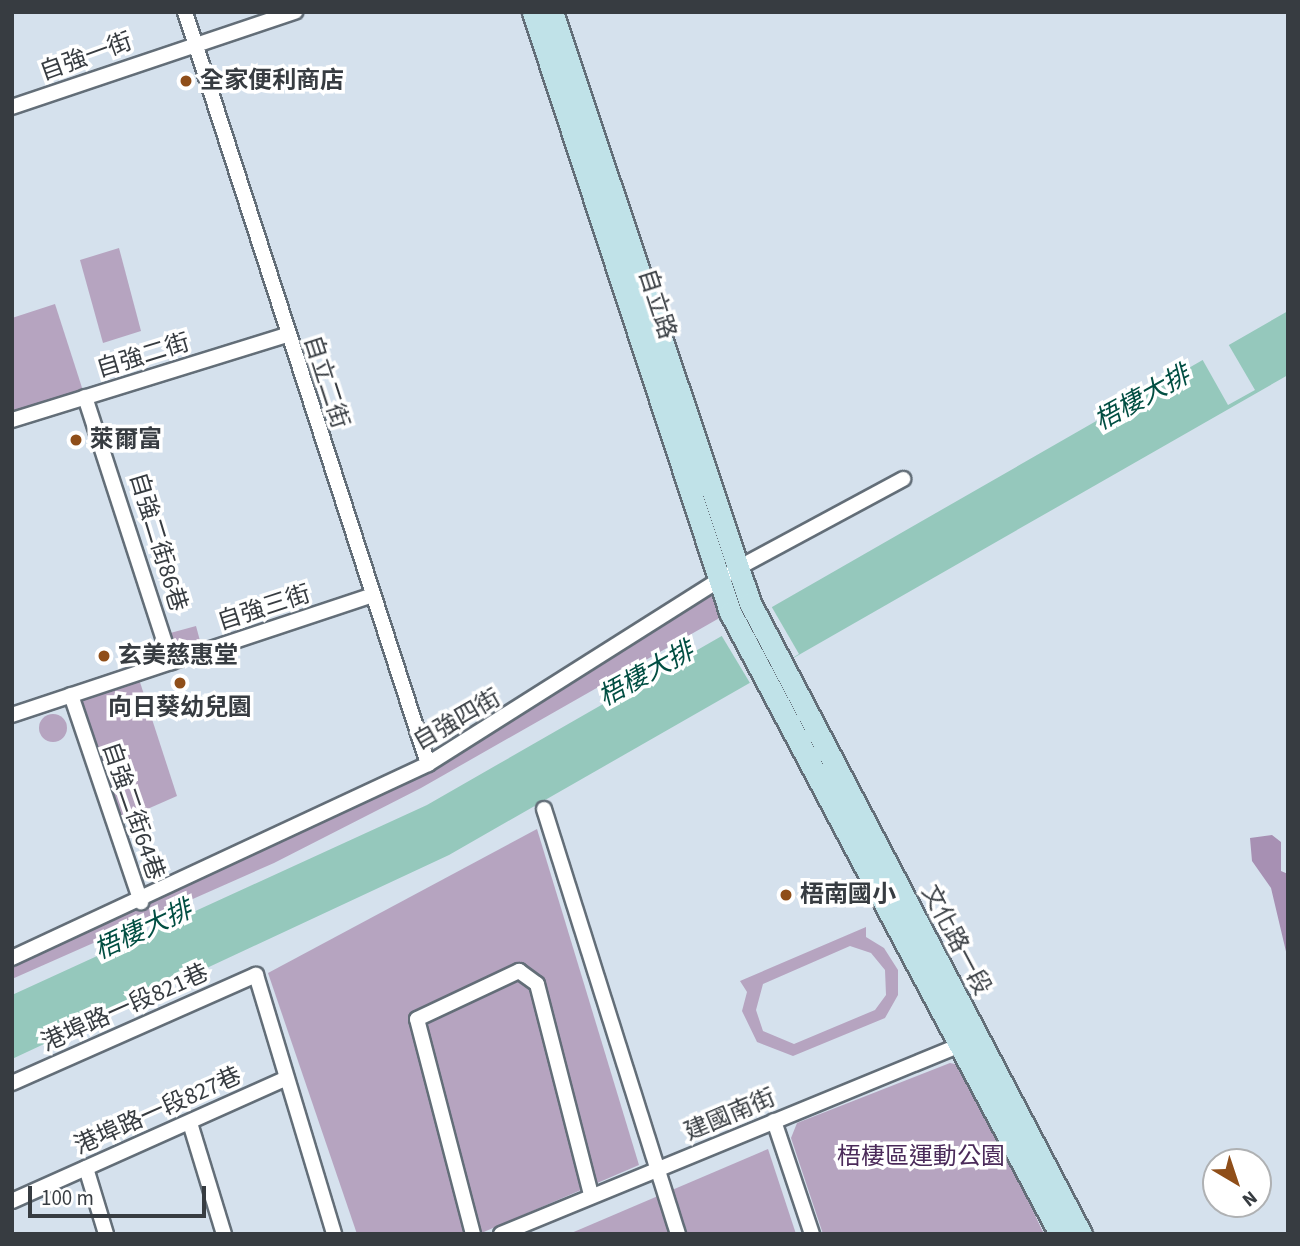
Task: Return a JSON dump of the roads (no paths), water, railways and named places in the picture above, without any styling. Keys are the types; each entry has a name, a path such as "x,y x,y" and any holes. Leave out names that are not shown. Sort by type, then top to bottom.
{"street":[{"name":"自立二街","path":"185,12 370,596 428,764"},
{"name":"自強一街","path":"12,107 194,42 295,12"},
{"name":"自立路","path":"533,12 729,576 750,603 775,677"},
{"name":"自立路","path":"552,12 729,576 730,612 775,677"},
{"name":"自強二街","path":"12,420 287,335"},
{"name":"自強二街86巷","path":"85,397 171,662"},
{"name":"自強四街","path":"12,958 141,902 428,764 729,576 903,479"},
{"name":"自強三街","path":"12,715 370,596"},
{"name":"文化路一段","path":"775,677 968,1042 1060,1234"},
{"name":"自強二街64巷","path":"71,695 141,902"},
{"path":"544,809 678,1234"},
{"path":"473,1234 417,1019 519,971 537,984 591,1195"},
{"name":"港埠路一段821巷","path":"12,1083 256,975 285,1079"},
{"name":"文化路一段","path":"968,1042 1081,1234"},
{"name":"建國南街","path":"501,1234 968,1042"},
{"path":"285,1079 334,1234"},
{"name":"港埠路一段827巷","path":"12,1202 285,1079"},
{"path":"774,1121 812,1234"},
{"path":"190,1123 224,1234"},
{"path":"86,1168 106,1234"},
{"path":"536,1219 541,1234"}],"water":[{"name":"梧棲大排","path":"1288,311 1288,375 449,855 12,1059 12,995 427,805"}],"place":[{"name":"全家便利商店","path":"186,81"},
{"name":"萊爾富","path":"76,440"},
{"name":"玄美慈惠堂","path":"104,656"},
{"name":"向日葵幼兒園","path":"180,683"},
{"name":"梧南國小","path":"786,895"}],"park label":[{"name":"梧棲區運動公園","path":"921,1157"}]}
